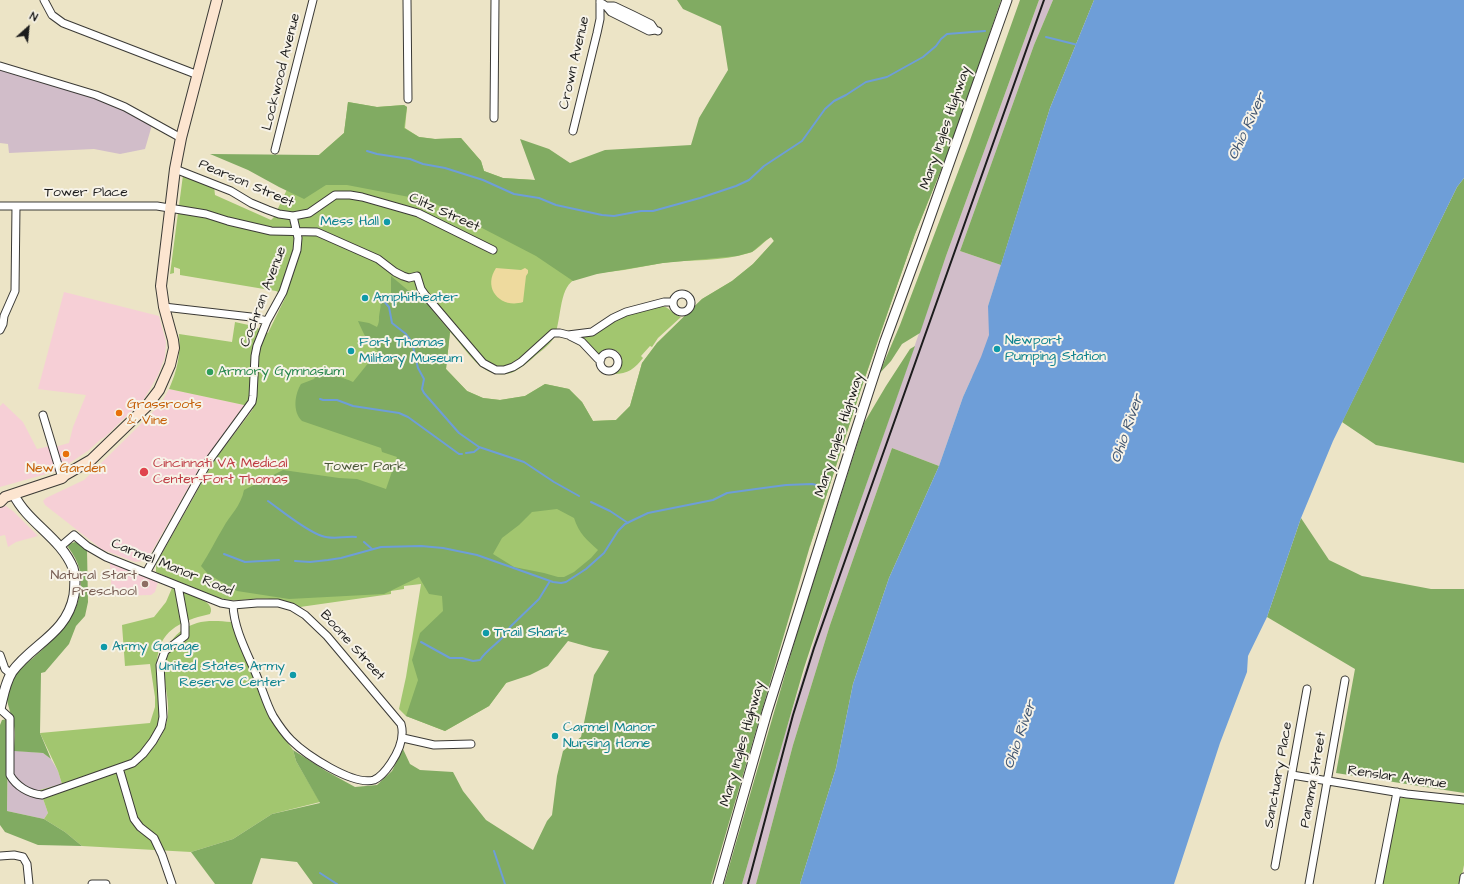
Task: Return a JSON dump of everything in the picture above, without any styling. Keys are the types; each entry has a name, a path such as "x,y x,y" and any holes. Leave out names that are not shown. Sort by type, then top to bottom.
{"main road":[{"path":"5,497 62,478 65,474 91,460 146,407 159,390 170,365 174,348 171,330 164,307 161,286 175,169 181,138 217,0"}],"street":[{"path":"44,0 52,15 63,23 198,75"},
{"name":"Lockwood Avenue","path":"275,150 314,0"},
{"path":"407,0 408,99"},
{"path":"494,118 495,0"},
{"name":"Mary Ingles Highway","path":"718,884 766,712 885,341 1007,0"},
{"path":"602,3 611,12 626,20 649,31 657,31"},
{"name":"Crown Avenue","path":"573,131 600,20 602,3"},
{"path":"0,66 96,95 124,107 181,138"},
{"name":"Pearson Street","path":"175,169 231,191 251,203 268,210 293,216 296,232"},
{"name":"Clitz Street","path":"293,216 309,213 335,195 362,197 418,212 493,250"},
{"name":"Tower Place","path":"0,206 157,206 206,214 228,221 271,231 296,232"},
{"path":"0,330 3,324 2,316 14,295 16,206"},
{"name":"Cochran Avenue","path":"146,573 208,462 252,402 255,354 257,346 283,292 291,270 298,242 296,232 317,232 378,259 394,272 403,276 409,278 417,276 421,289 426,296 473,353 483,363 496,370 504,370 522,362 553,333 560,333 568,336"},
{"path":"568,336 592,332 613,318 626,312 664,302 672,302"},
{"path":"164,307 251,317 268,321"},
{"path":"568,336 582,342 598,359 601,358"},
{"path":"43,415 62,478"},
{"path":"5,497 21,507 60,547 73,567 75,575 75,585 70,608 59,627 49,638 23,659 11,674 0,709 10,718 10,775 13,780 27,791 42,795 132,763 143,754 153,741 161,727 164,717 160,665 165,651 185,636 186,630 178,586"},
{"name":"Carmel Manor Road","path":"60,547 74,536 96,552 221,603 233,605 234,616 240,634 273,715 296,745 338,772 356,780 367,781 379,777 388,768 396,755 403,738"},
{"name":"Boone Street","path":"233,605 257,602 278,603 292,607 305,615 319,627 397,718 401,724 403,738"},
{"path":"0,655 5,669 11,674"},
{"name":"Panama Street","path":"1309,884 1346,680"},
{"name":"Sanctuary Place","path":"1275,866 1308,689"},
{"path":"403,738 434,745 471,744"},
{"path":"119,768 134,819 154,838 162,855 172,884"},
{"name":"Renslar Avenue","path":"1292,775 1327,782 1464,800"},
{"path":"1379,884 1397,792"},
{"path":"0,856 23,857 27,864 29,884"},
{"path":"1463,884 1464,877"},
{"path":"92,884 106,884"}],"shaded area":[{"path":"1039,0 1053,0 1034,45 960,251 1001,265 988,306 1018,341 972,377 963,397 939,466 892,448 830,625 793,745 756,884 742,884 786,730 838,565 946,256"},
{"path":"0,68 108,102 152,125 145,149 120,154 94,149 9,153 8,144 0,143"},
{"path":"64,292 159,316 166,342 165,357 158,375 144,399 105,437 61,469 55,447 69,443 73,427 86,395 38,389"},
{"name":"Cincinnati VA Medical Center-Fort Thomas","path":"169,389 244,405 201,465 151,553 143,561 135,562 101,549 45,505 43,501 46,498 84,480 152,413 163,400"},
{"path":"3,403 23,422 37,449 50,446 57,471 0,487 0,406"},
{"path":"6,506 38,536 16,542 8,547 5,535 0,536 0,507"},
{"path":"110,563 158,582 155,592 151,595 112,596"},
{"path":"8,750 43,753 51,759 58,771 62,784 40,790 48,813 44,819 7,811"}],"green space":[{"name":"Tower Park","path":"677,0 1001,0 955,135 915,234 861,389 810,546 711,884 313,884 297,862 261,858 252,884 215,884 191,852 233,839 272,814 320,803 296,761 293,750 355,787 377,785 392,771 403,749 410,764 420,770 453,772 463,791 486,820 533,850 547,821 552,815 557,776 563,751 581,737 594,675 609,651 568,641 548,666 530,675 506,683 489,706 445,731 406,716 418,680 412,660 420,633 443,611 442,596 429,594 419,577 384,594 289,599 237,591 208,574 201,566 226,523 238,506 244,490 283,470 357,479 386,489 397,457 382,452 381,448 302,421 296,408 296,397 301,384 314,379 316,376 335,376 353,382 378,351 369,342 358,321 369,323 377,327 379,322 380,307 379,296 391,295 391,276 425,302 450,332 446,369 467,391 483,398 500,400 525,396 545,384 569,389 582,402 593,421 616,420 630,406 642,363 657,343 702,299 732,281 753,264 774,241 771,237 752,252 737,256 663,263 597,274 573,281 536,256 430,201 347,185 326,185 304,199 248,170 210,154 319,155 344,133 348,102 377,107 404,105 407,107 404,128 419,137 435,139 461,138 481,161 484,171 503,178 535,180 520,139 549,149 570,163 605,150 691,145 699,118 728,70 721,26 683,9","holes":["557,509 574,518 581,533 598,550 574,572 564,577 514,567 493,554 502,538 519,525 532,512"]},
{"path":"1020,0 1039,0 946,256 920,333 902,344 891,361 879,374 900,325 969,143"},
{"path":"1053,0 1094,0 1050,108 1001,265 960,251 1034,45"},
{"name":"Tower Park","path":"348,102 377,107 404,105 407,107 405,128 419,137 435,139 461,138 481,161 484,171 503,178 535,180 955,135 915,234 861,389 810,546 621,628 536,643 489,706 445,731 406,716 399,709 406,677 421,584 404,586 404,589 391,591 391,594 300,607 289,602 271,599 223,599 193,589 156,572 156,564 214,461 253,409 244,405 169,389 178,362 179,334 232,342 235,322 253,326 268,333 286,296 276,291 180,275 180,269 174,267 174,273 170,274 183,175 214,186 215,195 271,220 274,217 290,183 344,133","holes":["771,237 774,241 753,264 732,281 702,299 657,343 642,363 630,406 616,420 593,421 582,402 569,389 545,384 525,396 500,400 483,398 467,391 446,369 450,332 469,355 483,368 500,374 511,373 520,368 546,347 553,339 556,332 565,291 569,284 579,278 591,274 662,263 739,256 752,252"]},
{"path":"1464,178 1464,463 1376,445 1342,422 1457,187"},
{"path":"661,306 666,307 681,317 658,338 652,347 650,346 641,356 643,358 637,365 626,372 611,374 620,367 622,358 617,351 608,349 597,354 581,337 597,333 611,322 621,317 638,311"},
{"path":"915,346 838,565 804,668 742,884 724,884 798,630 864,423 910,349"},
{"path":"892,448 939,466 889,578 853,684 836,768 800,884 756,884 793,745 830,625"},
{"path":"1301,518 1329,560 1362,576 1431,589 1464,589 1464,793 1336,773 1355,669 1267,617"},
{"path":"75,542 87,549 88,602 85,616 76,626 69,644 45,672 41,673 40,733 51,759 43,753 14,751 15,729 7,696 10,685 17,673 63,629 74,612 78,602 81,579 75,558 68,547 69,544"},
{"path":"172,588 198,597 209,605 211,609 210,614 186,621 172,629 162,642 157,658 161,703 159,723 142,759 158,742 166,726 168,702 164,675 164,661 168,647 172,640 182,630 197,623 209,621 231,622 274,723 293,750 296,761 320,802 272,814 233,839 191,852 82,846 65,832 44,819 48,813 40,790 62,784 58,771 40,733 150,723 155,707 155,697 150,664 125,666 122,625 154,617 166,602"},
{"path":"7,719 7,811 44,819 65,832 82,846 38,845 5,832 0,825 0,725 2,720"},
{"path":"1403,797 1464,803 1464,865 1460,884 1381,884 1398,803"}],"sand":[{"path":"496,268 521,270 525,268 528,270 523,302 508,303 496,296 491,283 492,276"}],"water":[{"name":"Ohio River","path":"1094,0 1464,0 1464,178 1457,187 1333,441 1301,518 1267,617 1248,656 1247,672 1220,743 1174,884 800,884 836,768 853,684 889,578 939,466 963,397 989,335 988,306 1050,108"}],"waterway":[{"path":"367,151 410,159 423,164 445,168 483,180 514,194 539,198 556,205 602,215 614,216 641,211 653,211 700,198 749,180 764,166 802,141 825,109 834,101 866,82 887,77 923,57 947,34 985,31"},
{"path":"1046,37 1078,45"},
{"path":"383,300 389,307 392,323 406,334 412,342 418,368 424,379 422,389 424,393 459,433 479,447 524,462 554,482 579,496"},
{"path":"320,399 337,400 353,406 399,413 408,417 459,454 462,454"},
{"path":"466,453 474,452 479,448"},
{"path":"295,561 310,562 341,558 381,547 421,546 443,548 477,555 553,582 561,583 566,582 586,569 604,553 618,531 625,524 648,513 713,500 727,493 786,485 812,484 821,486"},
{"path":"268,501 302,525 322,536 330,538 356,537"},
{"path":"591,502 610,511 628,523"},
{"path":"364,542 372,549"},
{"path":"224,554 245,562 279,560"},
{"path":"421,642 450,658 462,658 473,661 480,660 483,655 504,636 510,627 539,599 550,581"},
{"path":"494,851 505,884"},
{"path":"320,873 337,884"}],"railway":[{"path":"748,884 793,715 814,648 1044,0"}],"place":[{"name":"Mess Hall","path":"387,222"},
{"name":"Amphitheater","path":"365,298"},
{"name":"Newport Pumping Station","path":"997,349"},
{"name":"Fort Thomas Military Museum","path":"351,351"},
{"name":"Armory Gymnasium","path":"210,372"},
{"name":"Grassroots & Vine","path":"119,413"},
{"name":"New Garden","path":"66,454"},
{"name":"Cincinnati VA Medical Center-Fort Thomas","path":"144,472"},
{"name":"Natural Start Preschool","path":"145,584"},
{"name":"Trail Shark","path":"486,633"},
{"name":"Army Garage","path":"104,647"},
{"name":"United States Army Reserve Center","path":"293,675"},
{"name":"Carmel Manor Nursing Home","path":"555,736"}]}
